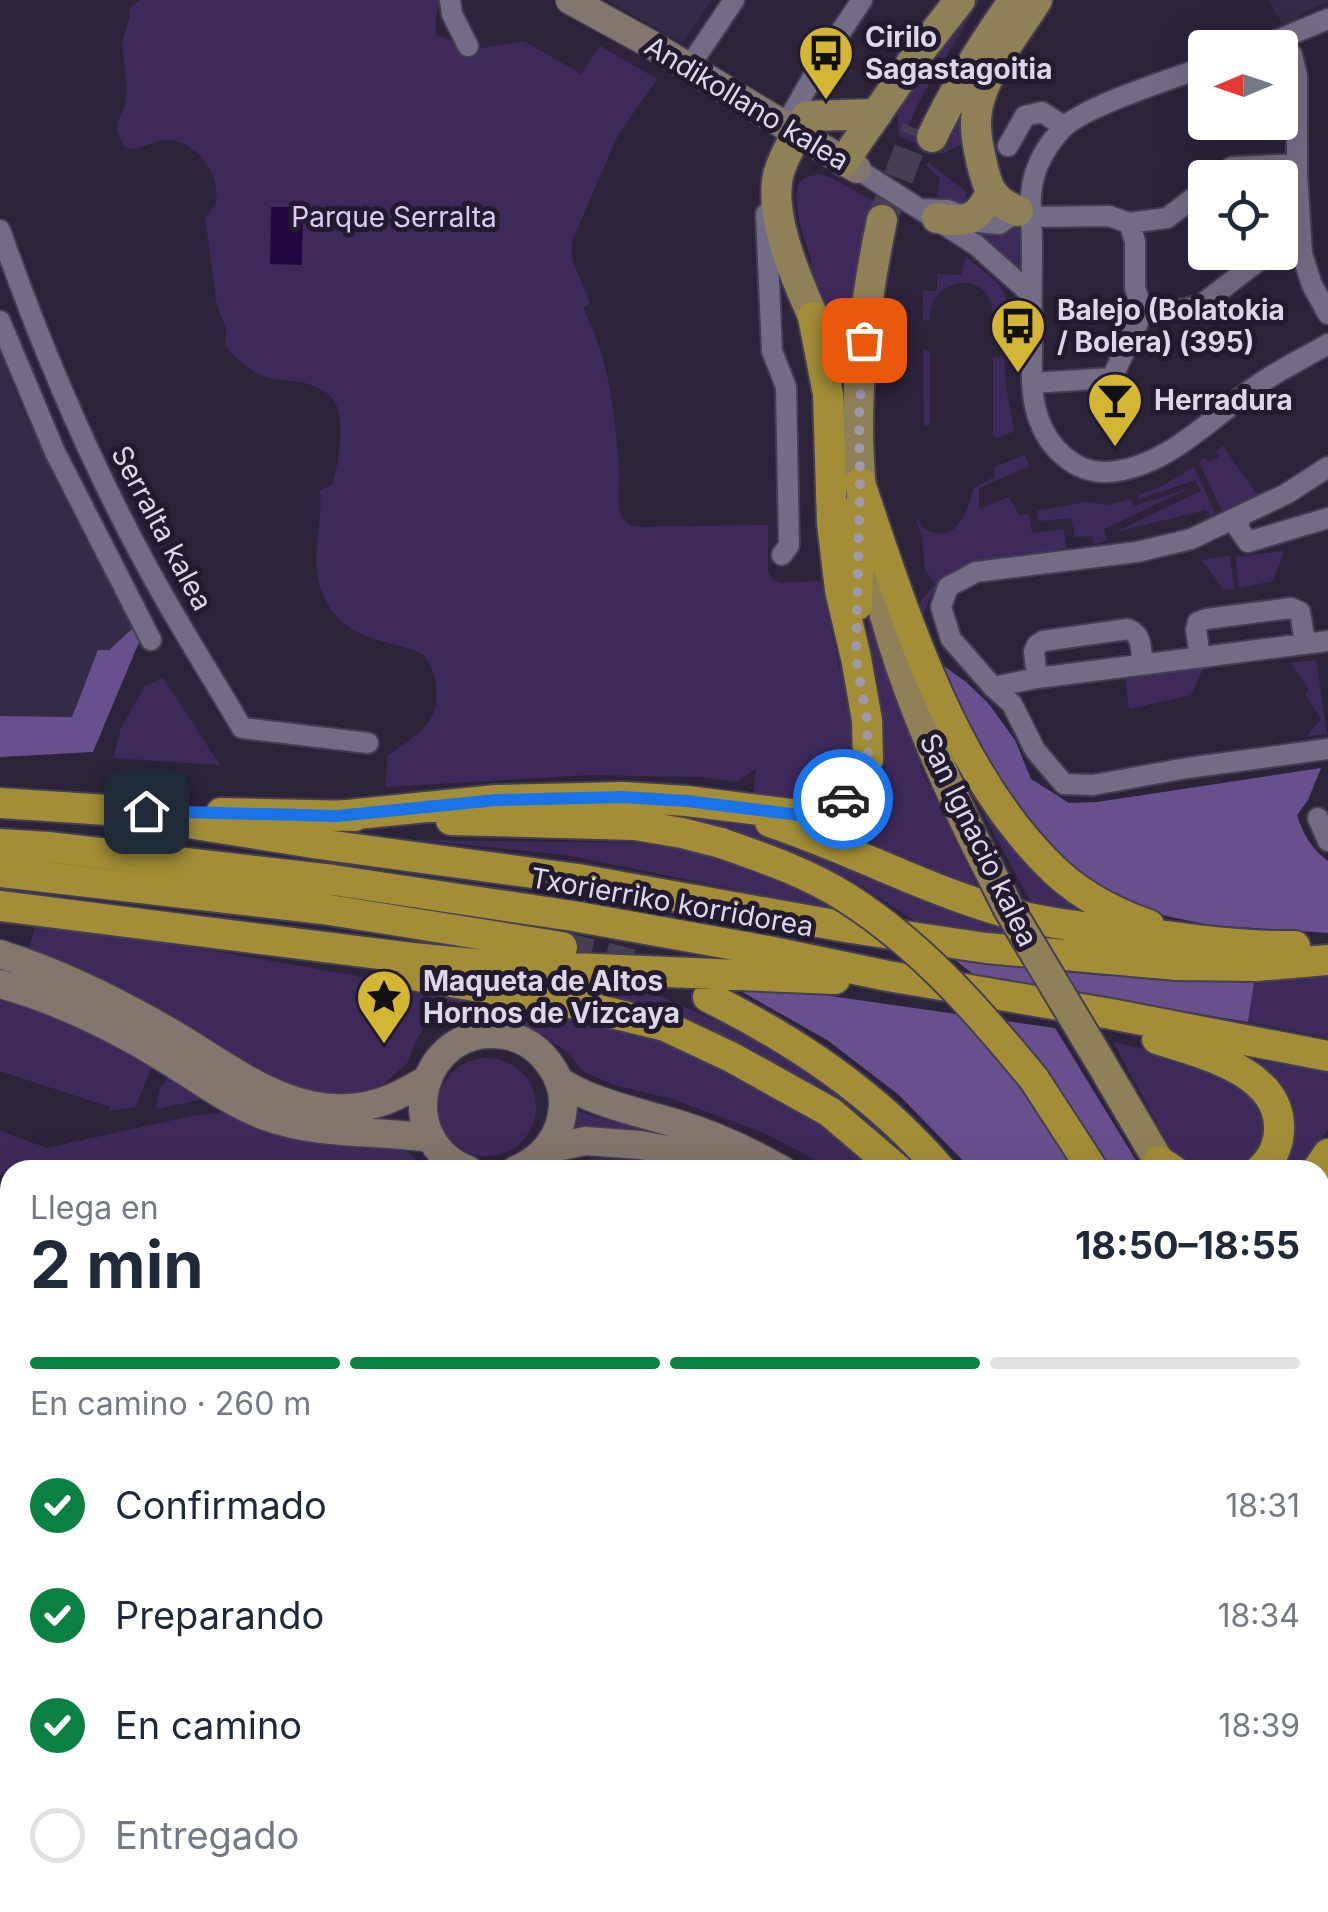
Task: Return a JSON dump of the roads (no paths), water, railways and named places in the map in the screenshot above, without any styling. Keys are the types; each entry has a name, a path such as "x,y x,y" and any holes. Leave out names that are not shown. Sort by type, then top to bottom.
{"highway":[{"path":"337,816 552,797 647,798 799,815 826,811 851,793 868,760 867,720 840,590 832,523 828,394 813,317"},
{"path":"856,658 860,470"},
{"path":"860,470 907,618 933,681 980,775 1008,816 1045,862 1095,901 1126,917 1190,939"},
{"name":"Txorierriko korridorea","path":"0,804 107,810 596,882 986,948 1163,964 1256,966 1328,960"},
{"path":"720,805 810,835 959,898 1000,911 1058,924 1190,939 1328,946"},
{"path":"107,810 634,826 721,842 804,874 886,925 974,1007 1034,1079 1087,1160"},
{"name":"Txorierriko korridorea","path":"0,844 450,896 768,950 888,976 1328,1056"},
{"path":"0,872 322,909 562,947"},
{"path":"0,906 475,964 812,979 888,976"},
{"path":"169,928 566,1002 665,1026 732,1057 830,1112 886,1160"},
{"path":"708,997 788,1040 835,1071 891,1117 932,1160"},
{"path":"1111,1014 1152,1037 1222,1060 1261,1086 1279,1117 1275,1150 1268,1160"}],"main road":[{"name":"Andikollano kalea","path":"570,0 851,165"},
{"path":"851,165 877,114 960,0"},
{"path":"991,0 958,50 925,133 1014,0"},
{"path":"1025,214 1004,205 990,192 976,137 977,109 987,82 1037,0"},
{"path":"860,470 826,342 780,230 776,201 778,174 791,130 807,116 877,114"},
{"path":"930,214 954,221 969,218 979,214 990,192"},
{"name":"San Ignacio kalea","path":"890,224 866,325 860,470 874,572 907,686 942,774 1008,908 1162,1160"},
{"path":"0,954 96,992 249,1082 295,1100 334,1109 359,1108 426,1080"},
{"path":"0,984 87,1016 236,1104 268,1117 310,1129 430,1138"},
{"path":"451,1160 430,1138 424,1119 426,1080 436,1061 452,1046 471,1037 493,1034 514,1037 533,1046 549,1062 559,1081 563,1104 559,1128 547,1149 535,1160"},
{"path":"559,1081 578,1093 679,1124 762,1160"},
{"path":"547,1149 585,1141 640,1145 697,1160"}],"street":[{"path":"450,0 452,14 468,46"},
{"path":"689,67 734,0"},
{"path":"791,130 826,54 862,0"},
{"path":"1298,32 1328,19"},
{"path":"1188,73 1119,98 1063,126 1034,177 1025,214 1032,383 1039,420 1055,447 1081,468 1104,472 1140,467 1190,436 1262,382 1328,344"},
{"path":"1008,146 1025,116 1042,112 1063,126"},
{"name":"Andikollano kalea","path":"851,165 976,245 1031,294"},
{"path":"1298,182 1302,254 1312,285 1328,314"},
{"path":"776,201 766,214 772,352 786,387 789,545 782,555"},
{"path":"969,218 999,224 1025,214 1109,216 1129,224 1167,218 1188,201"},
{"path":"1129,224 1135,241 1136,288 1140,303 1150,310 1185,309 1201,304 1246,270"},
{"name":"Serralta kalea","path":"0,230 89,449 168,604 242,728 368,743"},
{"path":"1298,253 1302,254"},
{"path":"770,297 778,278 797,276"},
{"path":"1032,383 1112,378 1145,307"},
{"path":"0,321 56,452 152,640"},
{"path":"1328,467 1286,494 1191,539 1138,552 976,572 948,588 941,607 951,639 1012,704 1035,750 1064,784 1093,785 1328,749"},
{"path":"1241,516 1238,528 1248,542 1328,518"},
{"path":"1200,657 1198,622 1291,608 1300,612 1305,643"},
{"path":"1037,678 1034,652 1044,641 1128,629 1140,639 1142,664"},
{"path":"993,688 1037,678 1328,641"},
{"path":"1318,818 1328,841"}],"tunnel":[{"path":"882,220 917,129"},
{"path":"562,947 632,964"}],"place":[{"name":"Cirilo Sagastagoitia","path":"826,102"},
{"name":"Balejo (Bolatokia / Bolera) (395)","path":"1018,375"},
{"name":"Herradura","path":"1115,449"},
{"name":"Maqueta de Altos Hornos de Vizcaya","path":"384,1046"}],"park label":[{"name":"Parque Serralta","path":"394,217"}]}
